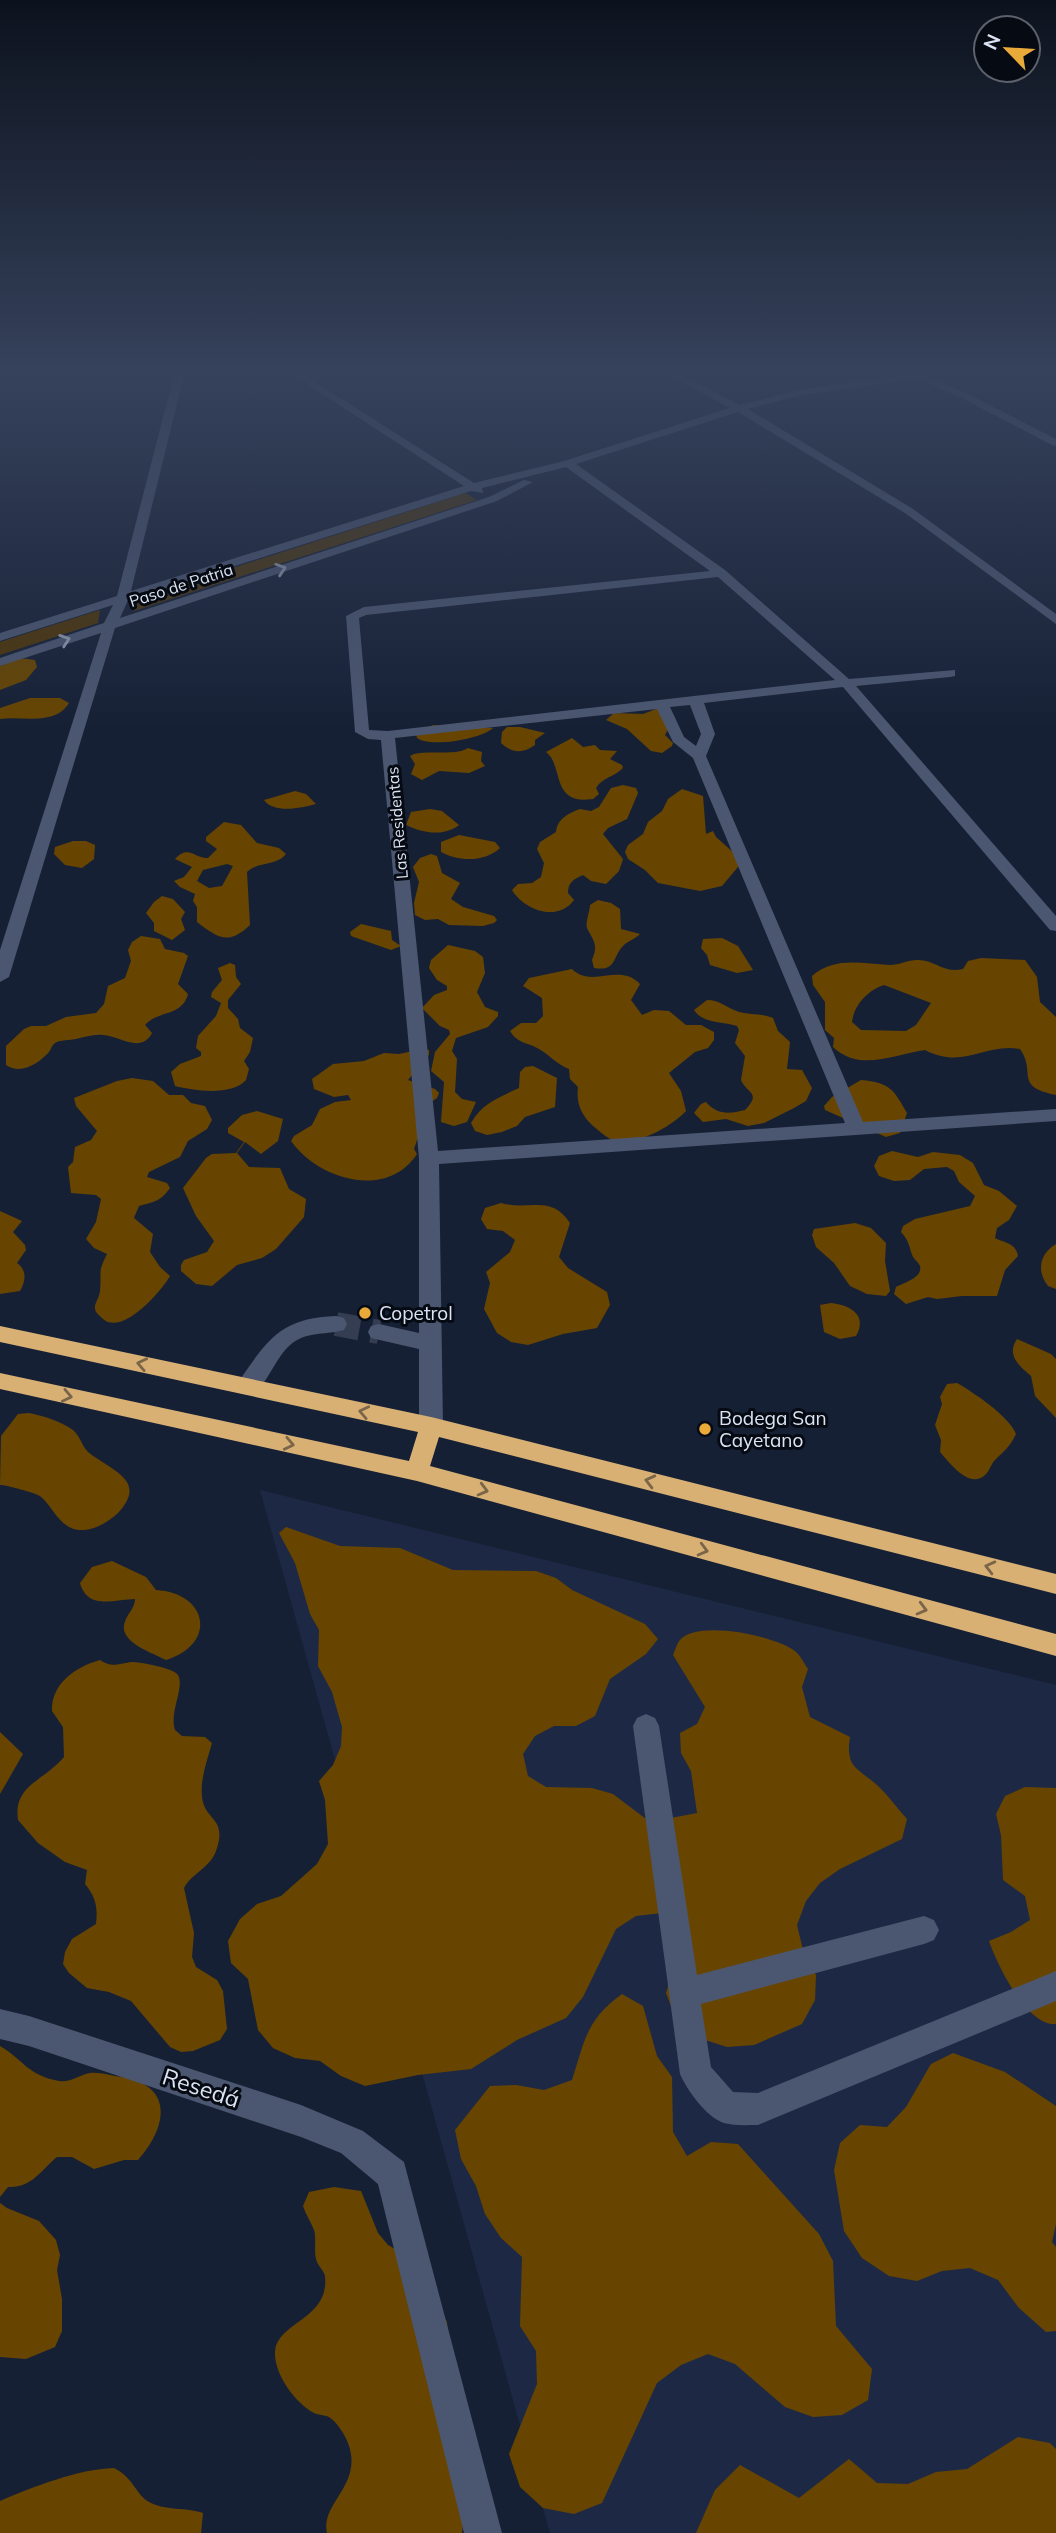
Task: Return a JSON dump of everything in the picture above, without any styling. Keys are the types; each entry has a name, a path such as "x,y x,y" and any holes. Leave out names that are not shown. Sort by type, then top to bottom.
{"highway":[{"path":"0,1334 431,1426 1056,1584"},
{"path":"0,1381 417,1472 1056,1646"},
{"path":"417,1472 431,1426"}],"street":[{"path":"0,977 110,625 123,598 149,493"},
{"name":"Paso de Patria","path":"0,637 452,493"},
{"path":"483,493 493,499"},
{"name":"Paso de Patria","path":"0,662 505,493"},
{"path":"610,493 720,573 846,683 1056,926"},
{"path":"880,493 909,511 1056,620"},
{"path":"720,573 352,615 362,732 373,736 388,735 695,699 950,673"},
{"path":"695,699 708,733 699,756"},
{"path":"661,703 678,739 699,756 856,1127"},
{"name":"Las Residentas","path":"388,735 429,1158 431,1426"},
{"path":"429,1158 1056,1115"},
{"path":"247,1387 276,1346 296,1328 317,1323 336,1324"},
{"path":"379,1332 431,1343"},
{"path":"646,1726 696,2074 726,2108 758,2109 1056,1986"},
{"path":"684,1993 924,1930"},
{"name":"Resedá","path":"0,2024 29,2031 301,2121 352,2142 392,2174 483,2533"}],"shaded area":[{"path":"464,493 477,500 134,611 140,598"},
{"path":"100,610 98,623 0,655 0,642"},
{"path":"20,658 35,660 37,667 26,680 0,690 0,666"},
{"path":"30,698 60,698 69,703 56,715 0,719 0,708"},
{"path":"656,709 668,710 675,717 665,735 673,743 672,746 662,753 651,751 627,729 606,720 614,713 643,714"},
{"path":"433,725 493,728 478,736 456,741 433,742 417,738 416,733"},
{"path":"507,727 545,733 535,740 535,745 517,751 501,743 502,732"},
{"path":"572,738 583,747 595,745 600,750 617,751 610,759 622,765 620,771 599,784 596,788 599,794 593,799 579,800 564,791 555,766 546,752"},
{"path":"468,748 482,752 481,761 485,766 469,773 439,771 422,780 411,774 415,764 410,756 414,754 457,752"},
{"path":"623,785 636,788 638,793 627,819 608,828 603,834 623,859 619,871 606,884 591,881 583,875 574,880 568,893 574,900 559,911 542,911 525,904 512,890 518,884 532,883 541,877 544,863 537,849 540,842 556,832 561,820 568,815 580,809 591,811 599,807 611,788"},
{"path":"682,789 703,796 706,834 713,831 716,837 743,861 722,886 700,891 658,883 628,859 625,852 628,845 643,834 648,822 662,811 668,799"},
{"path":"295,791 306,794 316,804 281,808 264,800"},
{"path":"430,809 442,811 459,825 447,831 433,832 406,825 411,812"},
{"path":"224,822 241,825 257,843 279,848 286,854 277,861 256,866 247,872 250,925 230,937 218,936 197,922 197,907 193,901 195,894 174,881 184,877 192,867 175,859 180,855 188,852 208,858 217,849 206,841 206,837","holes":["227,864 233,866 222,886 209,888 197,881 203,870"]},
{"path":"459,835 495,842 500,848 487,856 472,859 456,858 441,852 441,842"},
{"path":"73,841 86,841 95,845 94,859 82,868 65,865 54,854 55,847"},
{"path":"431,854 437,856 442,873 460,883 451,899 463,907 494,916 497,920 494,923 483,926 449,925 438,919 425,920 415,915 414,903 419,882 413,867 420,858"},
{"path":"162,896 173,899 185,912 181,919 185,930 172,940 154,931 154,923 146,913"},
{"path":"598,900 611,903 620,909 621,929 640,934 621,948 611,965 602,969 594,968 592,960 595,946 587,928 590,905"},
{"path":"361,924 391,931 392,940 401,946 391,950 351,936 350,932"},
{"path":"141,936 160,939 165,949 188,956 178,984 188,994 185,1001 175,1010 150,1020 145,1025 152,1033 147,1039 136,1043 110,1036 93,1035 55,1043 45,1056 29,1067 18,1069 6,1065 6,1046 24,1029 46,1026 66,1017 96,1013 104,1004 108,986 125,978 131,961 128,950 132,942"},
{"path":"722,938 738,946 753,970 737,973 710,965 701,948 703,939"},
{"path":"448,945 475,951 483,957 485,973 477,992 485,1007 498,1012 498,1016 488,1027 456,1038 452,1051 457,1059 455,1092 462,1099 476,1102 467,1122 454,1126 441,1122 444,1082 431,1071 435,1052 450,1034 449,1030 440,1026 422,1008 434,995 447,990 447,986 437,980 429,968 431,960"},
{"path":"981,958 1025,960 1037,977 1040,1002 1056,1017 1056,1095 1030,1083 1025,1057 1020,1049 995,1049 962,1057 939,1055 925,1050 865,1060 843,1055 833,1047 834,1038 825,1030 825,1002 813,985 812,976 821,970 839,963 890,965 923,960 956,970 963,969 968,961","holes":["884,985 931,1003 916,1025 906,1031 861,1030 852,1022 863,999"]},
{"path":"230,963 235,965 236,977 241,984 228,1000 228,1008 238,1019 240,1028 253,1038 250,1052 244,1061 249,1069 246,1080 240,1085 223,1090 203,1091 175,1086 171,1072 180,1064 201,1056 201,1052 196,1048 198,1036 216,1016 221,1003 211,997 222,980 218,968"},
{"path":"572,969 588,977 623,975 632,978 640,984 631,1000 642,1015 654,1010 669,1011 686,1025 701,1025 714,1032 714,1040 708,1048 695,1052 669,1073 681,1091 686,1111 672,1123 644,1138 616,1141 593,1126 582,1113 578,1087 570,1079 569,1069 539,1049 520,1041 510,1031 521,1023 536,1023 543,1016 542,998 523,986 529,978"},
{"path":"707,1000 739,1012 773,1018 778,1031 790,1042 787,1069 802,1070 812,1088 806,1101 764,1123 748,1126 726,1119 703,1122 694,1113 706,1102 714,1109 724,1112 745,1110 753,1096 741,1080 745,1056 735,1043 739,1030 737,1026 702,1018 694,1010"},
{"path":"429,1050 429,1055 408,1080 435,1089 439,1093 437,1098 421,1109 421,1128 414,1149 417,1154 404,1168 389,1177 353,1179 318,1166 303,1155 291,1141 294,1136 312,1125 320,1109 335,1102 351,1100 348,1095 334,1097 314,1089 312,1079 333,1064 364,1061 384,1053 399,1054"},
{"path":"533,1066 557,1078 555,1107 525,1117 517,1126 502,1132 487,1135 475,1131 471,1123 480,1110 519,1088 520,1072 525,1067"},
{"path":"132,1078 153,1081 169,1095 183,1095 191,1103 205,1106 212,1120 207,1129 188,1141 180,1157 149,1172 147,1177 167,1183 170,1188 157,1200 139,1206 134,1218 153,1234 150,1252 170,1276 140,1310 120,1322 111,1323 103,1319 95,1308 100,1292 101,1269 107,1254 94,1248 86,1239 96,1222 101,1199 96,1195 71,1193 68,1167 73,1162 75,1147 91,1140 97,1131 76,1106 74,1098"},
{"path":"861,1080 885,1085 894,1093 907,1113 900,1133 886,1137 825,1110 824,1106 832,1097"},
{"path":"257,1111 283,1119 278,1141 261,1154 245,1142 237,1153 249,1167 280,1168 289,1189 306,1199 304,1217 276,1249 262,1258 237,1265 212,1286 196,1284 181,1271 181,1265 184,1260 207,1252 214,1241 196,1216 183,1188 212,1154 236,1153 244,1142 228,1133 228,1128 242,1115"},
{"path":"892,1151 918,1157 933,1152 960,1155 973,1163 984,1185 999,1191 1017,1206 1009,1220 997,1228 995,1238 1012,1246 1018,1256 1005,1270 997,1296 937,1299 928,1297 906,1304 894,1294 896,1287 916,1277 920,1270 901,1232 903,1226 915,1219 970,1206 975,1196 959,1182 954,1171 947,1167 924,1169 910,1180 894,1181 879,1176 874,1166 879,1156"},
{"path":"501,1203 547,1206 563,1214 570,1223 559,1257 568,1268 607,1292 610,1305 597,1328 563,1334 528,1345 511,1342 497,1333 484,1309 490,1283 486,1272 510,1252 515,1240 503,1231 487,1229 481,1219 485,1208"},
{"path":"0,1211 22,1221 13,1232 25,1245 26,1250 17,1263 23,1269 24,1276 20,1291 0,1294"},
{"path":"855,1223 871,1228 886,1243 885,1261 890,1291 886,1296 867,1294 850,1286 834,1263 816,1247 812,1235 814,1229"},
{"path":"1056,1244 1056,1289 1048,1286 1041,1268 1046,1252"},
{"path":"831,1303 845,1306 855,1312 860,1322 856,1336 840,1339 824,1332 820,1305"},
{"path":"1017,1339 1051,1354 1056,1359 1056,1418 1035,1396 1031,1376 1015,1360 1013,1350"},
{"path":"957,1383 999,1413 1016,1434 1009,1446 980,1478 973,1479 960,1473 940,1452 941,1440 935,1425 942,1404 940,1397 947,1384"},
{"path":"29,1413 52,1419 73,1430 88,1452 123,1477 128,1484 127,1502 115,1516 94,1528 76,1530 63,1523 40,1496 0,1485 1,1436 18,1414"},
{"path":"260,1490 1056,1685 1056,2533 550,2533"},
{"path":"286,1527 340,1546 400,1548 453,1570 536,1571 556,1578 572,1590 645,1624 658,1639 646,1654 610,1679 595,1716 576,1726 554,1726 535,1736 523,1754 528,1776 546,1787 592,1788 613,1794 650,1822 697,1813 691,1771 681,1753 680,1733 697,1724 705,1707 673,1655 680,1640 689,1634 703,1631 737,1632 772,1640 797,1653 808,1669 802,1687 810,1717 850,1737 849,1755 854,1766 881,1789 907,1819 902,1839 840,1869 820,1883 806,1901 797,1925 803,1950 816,1975 815,2000 802,2024 754,2045 727,2047 699,2038 676,2019 666,1993 680,1947 662,1913 636,1916 616,1929 583,1997 566,2018 517,2040 471,2069 418,2075 365,2086 341,2076 320,2061 295,2058 273,2048 258,2030 248,1979 231,1963 228,1941 240,1919 257,1904 281,1896 317,1864 328,1844 325,1800 319,1781 333,1765 341,1746 342,1727 332,1692 318,1666 319,1630 310,1614 295,1563 279,1533"},
{"path":"112,1561 146,1577 156,1590 173,1593 187,1600 196,1609 200,1620 199,1632 194,1643 183,1653 166,1660 139,1647 127,1637 124,1625 135,1599 103,1602 84,1592 80,1583 92,1567"},
{"path":"100,1660 112,1665 142,1663 175,1672 180,1686 174,1715 175,1730 182,1736 205,1737 212,1743 203,1777 202,1797 207,1811 218,1826 219,1840 213,1857 184,1888 194,1933 192,1957 196,1967 217,1980 223,1991 227,2029 220,2040 193,2051 181,2052 170,2047 131,2001 109,1992 87,1988 69,1973 63,1964 65,1952 72,1939 96,1924 95,1903 85,1884 87,1870 65,1862 38,1843 18,1820 20,1799 25,1791 64,1757 63,1727 52,1711 60,1685 82,1667"},
{"path":"0,1732 23,1754 0,1794"},
{"path":"1025,1787 1056,1788 1056,2024 1034,2016 1024,2005 1006,1978 989,1941 1030,1920 1025,1896 1003,1880 1001,1835 996,1814 1005,1796"},
{"path":"622,1994 643,2006 657,2056 672,2077 673,2132 687,2156 711,2142 738,2144 819,2234 833,2261 836,2326 872,2369 868,2400 842,2415 813,2417 785,2407 735,2364 708,2354 681,2365 657,2383 602,2503 574,2514 543,2508 520,2487 509,2454 537,2384 536,2351 520,2326 522,2257 501,2238 485,2214 476,2186 461,2159 455,2130 490,2086 516,2085 544,2090 572,2080 588,2032 601,2013"},
{"path":"0,2046 33,2071 48,2078 63,2081 98,2073 139,2082 151,2089 161,2110 160,2122 148,2148 138,2160 124,2160 94,2169 72,2157 57,2157 30,2182 8,2187 0,2197"},
{"path":"953,2053 1005,2072 1056,2106 1056,2224 1052,2242 1056,2247 1056,2331 1046,2332 1019,2308 998,2280 970,2268 942,2271 917,2281 889,2276 862,2258 844,2231 834,2170 840,2143 860,2125 887,2127 906,2107 931,2064"},
{"path":"334,2187 361,2191 378,2233 388,2245 411,2258 447,2322 464,2516 462,2533 327,2533 330,2512 347,2482 350,2471 348,2443 332,2419 314,2413 293,2395 278,2369 275,2352 284,2334 312,2311 324,2291 325,2276 316,2258 314,2230 303,2206 309,2192"},
{"path":"0,2203 39,2221 56,2240 60,2255 57,2270 62,2299 62,2331 55,2347 26,2359 0,2357"},
{"path":"1018,2437 1050,2443 1056,2449 1056,2533 696,2533 715,2490 740,2465 799,2498 849,2459 877,2483 908,2484 936,2472 967,2469"},
{"path":"114,2468 149,2502 162,2507 203,2513 201,2533 0,2533 0,2501 71,2475"}],"tunnel":[{"path":"336,1324 379,1332"}],"place":[{"name":"Copetrol","path":"365,1313"},
{"name":"Bodega San Cayetano","path":"705,1429"}]}
